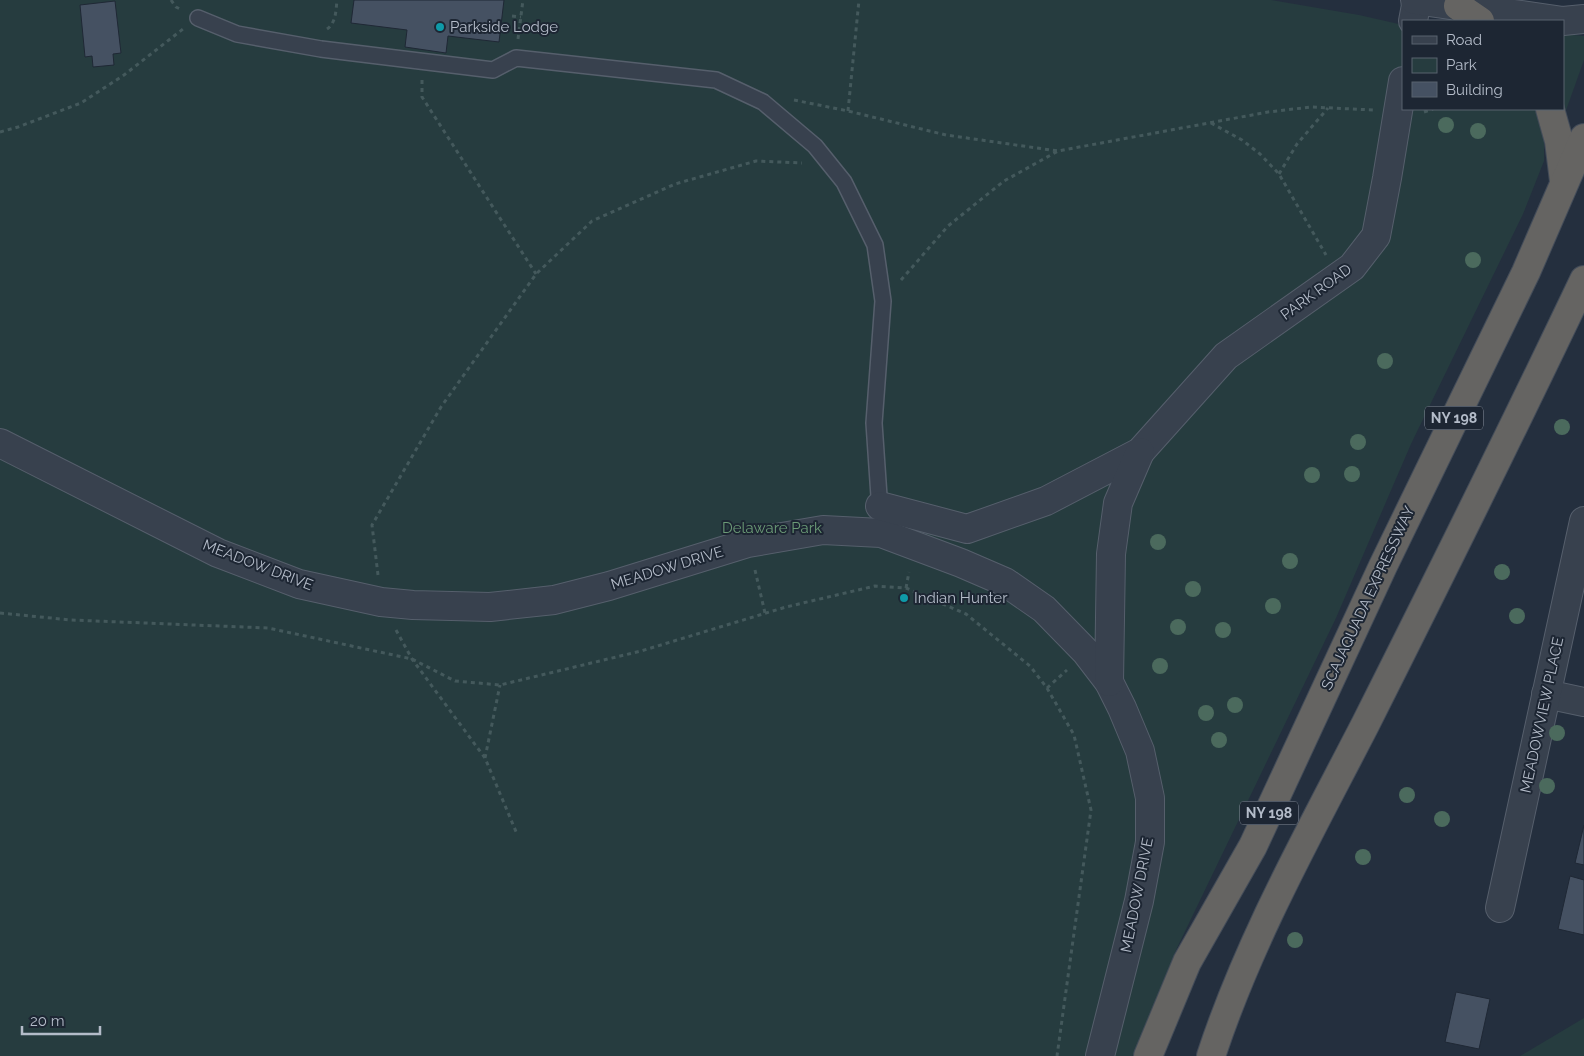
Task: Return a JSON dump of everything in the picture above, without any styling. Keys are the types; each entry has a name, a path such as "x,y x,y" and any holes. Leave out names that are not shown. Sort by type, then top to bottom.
{"highway":[{"path":"1550,110 1559,141 1564,181"},
{"name":"SCAJAQUADA EXPRESSWAY","path":"1148,1056 1187,962 1253,846 1387,556 1526,272 1584,138"},
{"name":"NY 198","path":"1211,1056 1262,927 1442,573 1584,280"}],"street":[{"path":"1413,20 1416,0 1469,14 1550,20"},
{"path":"1564,21 1584,19"},
{"name":"PARK ROAD","path":"1109,682 1112,554 1118,503 1140,452 1226,356 1352,267 1376,236 1402,87"},
{"name":"MEADOW DRIVE","path":"0,443 218,553 299,584 381,602 413,605 490,607 554,600 609,586 748,543 880,520 961,563 1005,582 1044,609 1086,652 1109,682 1140,751 1150,798 1150,842 1139,901 1100,1056"},
{"name":"PARK ROAD","path":"880,520 967,529 1046,501 1140,452"},
{"name":"MEADOWVIEW PLACE","path":"1500,908 1584,521"},
{"path":"1546,694 1584,702"}],"lane":[{"path":"198,18 237,34 321,49 493,70 516,58 716,80 763,102 815,146 844,182 876,245 883,301 874,423 880,520"}],"path":[{"path":"323,33 331,27 337,0"},
{"path":"517,46 523,0"},
{"path":"848,111 859,0"},
{"path":"512,16 521,17"},
{"path":"0,132 81,103 124,75 198,18"},
{"path":"331,27 337,28"},
{"path":"422,78 422,97 536,274"},
{"path":"790,99 946,135 1058,151 1268,112 1311,107 1376,110"},
{"path":"1279,174 1297,144 1328,108"},
{"path":"1211,123 1242,140 1260,154 1279,174 1338,277"},
{"path":"883,301 948,226 1004,181 1058,151"},
{"path":"517,834 485,758 412,659 381,602 372,525 441,407 536,274 592,220 675,184 756,161 830,165"},
{"path":"748,543 765,613"},
{"path":"0,613 71,620 268,628 412,659 455,682 500,685 641,651 765,613 875,586 906,588 966,614 1030,666 1047,688 1074,735 1091,810 1057,1056"},
{"path":"485,758 500,685"}],"green space":[{"name":"Delaware Park","path":"0,0 1271,0 1359,15 1402,25 1402,110 1539,110 1544,131 1544,161 1523,214 1411,444 1336,618 1177,948 1142,1033 1135,1056 0,1056"},
{"path":"1564,34 1584,36 1584,60 1564,116"},
{"path":"1584,1018 1584,1056 1520,1056"}],"building":[{"name":"Parkside Lodge","path":"354,0 504,0 499,42 448,36 446,53 405,47 407,30 351,23"},
{"path":"115,1 121,53 113,54 114,65 93,67 92,56 85,57 80,5"},
{"path":"1584,825 1584,865 1575,863"},
{"path":"1570,876 1584,880 1584,935 1558,929"},
{"path":"1456,992 1490,999 1479,1049 1445,1042"}],"place":[{"name":"Parkside Lodge","path":"440,27"},
{"name":"Indian Hunter","path":"904,598"}]}
